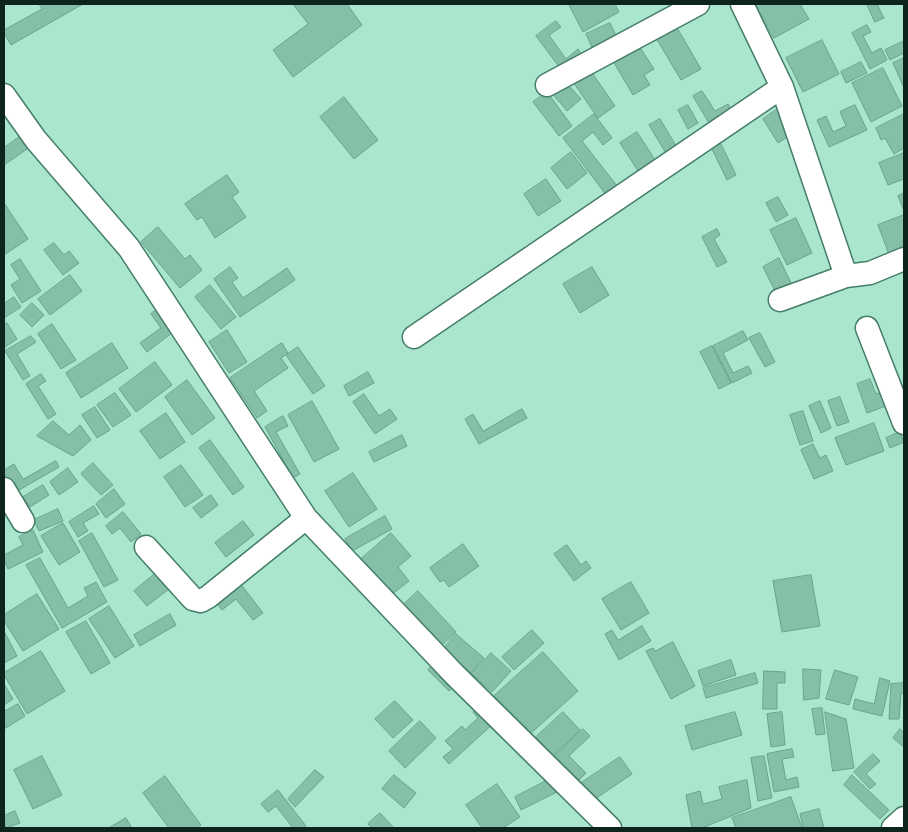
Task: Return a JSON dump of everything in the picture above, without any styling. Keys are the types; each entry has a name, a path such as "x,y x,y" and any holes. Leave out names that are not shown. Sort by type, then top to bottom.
{"street":[{"path":"547,85 698,4"},
{"path":"742,4 782,86 846,276"},
{"path":"414,337 782,86"},
{"path":"4,95 36,140 129,248 306,518 454,674 610,828"},
{"path":"780,300 846,276 870,273 904,259"},
{"path":"867,328 904,423"},
{"path":"4,489 23,521"},
{"path":"146,547 193,599 201,601 306,518"},
{"path":"893,828 904,818"}],"building":[{"path":"39,4 83,4 11,45 4,30 42,9"},
{"path":"293,4 347,4 362,25 293,77 273,50 308,24"},
{"path":"615,4 619,12 583,32 569,5"},
{"path":"756,4 800,4 809,19 774,38"},
{"path":"867,4 877,4 884,18 875,22"},
{"path":"556,21 561,27 549,35 566,59 578,49 583,57 563,72 536,36"},
{"path":"610,23 618,40 594,52 586,34"},
{"path":"867,25 871,32 863,36 872,53 881,48 887,60 870,69 852,33"},
{"path":"676,26 701,69 681,80 656,38"},
{"path":"822,40 839,74 803,92 786,58"},
{"path":"904,41 904,53 890,60 885,50"},
{"path":"639,46 654,69 644,75 650,85 633,95 613,61"},
{"path":"904,58 904,88 893,63"},
{"path":"861,62 867,73 846,83 841,72"},
{"path":"588,67 615,106 598,118 571,79"},
{"path":"883,68 902,106 871,122 852,83"},
{"path":"563,79 581,99 567,111 550,91"},
{"path":"702,91 715,111 728,104 735,117 713,130 693,96"},
{"path":"547,92 572,126 559,136 533,102"},
{"path":"344,97 378,140 354,159 320,117"},
{"path":"688,105 698,123 688,129 678,110"},
{"path":"855,105 867,130 829,147 817,120 826,116 833,132 846,126 840,112"},
{"path":"779,108 795,132 778,143 763,119"},
{"path":"594,114 612,138 603,145 593,132 582,141 621,191 610,200 563,138"},
{"path":"904,114 904,148 894,154 885,138 881,140 876,128"},
{"path":"660,119 681,154 670,160 649,125"},
{"path":"637,132 659,166 642,177 620,143"},
{"path":"22,135 30,147 4,165 4,148"},
{"path":"721,144 736,175 727,180 712,149"},
{"path":"571,152 587,173 567,189 551,168"},
{"path":"904,153 904,179 888,185 879,163"},
{"path":"227,175 239,192 232,197 246,217 215,238 202,217 197,220 185,204"},
{"path":"546,179 561,201 538,216 524,194"},
{"path":"904,193 904,211 898,196"},
{"path":"778,197 788,215 776,222 766,203"},
{"path":"4,203 28,239 4,255"},
{"path":"904,215 904,252 890,257 878,225"},
{"path":"796,218 812,253 787,265 770,230"},
{"path":"158,227 185,259 190,255 202,270 180,288 141,242"},
{"path":"717,229 720,235 714,239 727,262 717,267 702,237"},
{"path":"54,243 64,255 69,251 79,263 63,275 44,250"},
{"path":"779,258 793,287 777,295 763,267"},
{"path":"20,259 41,291 22,303 11,285 20,279 11,265"},
{"path":"230,267 238,278 232,282 243,298 287,268 295,280 240,317 214,279"},
{"path":"592,267 609,295 580,313 563,284"},
{"path":"70,275 82,291 50,315 38,299"},
{"path":"210,285 236,317 221,329 195,297"},
{"path":"14,297 21,307 4,318 4,304"},
{"path":"32,303 44,315 32,327 20,315"},
{"path":"160,307 177,329 147,352 140,343 161,328 151,314"},
{"path":"7,323 17,339 5,347 4,325"},
{"path":"52,324 76,360 61,369 38,334"},
{"path":"227,330 247,362 229,373 209,342"},
{"path":"743,331 748,340 723,353 733,373 748,366 752,373 732,383 713,346"},
{"path":"760,333 775,362 765,367 749,338"},
{"path":"31,336 36,342 17,354 30,376 23,380 5,351"},
{"path":"112,343 128,368 81,398 66,373"},
{"path":"282,343 288,353 281,358 288,368 254,391 267,411 257,418 230,378"},
{"path":"712,346 731,383 719,389 700,352"},
{"path":"298,347 325,386 313,394 286,355"},
{"path":"155,362 172,385 136,412 119,389"},
{"path":"368,372 374,383 349,396 344,386"},
{"path":"41,374 46,381 38,386 56,414 48,419 26,384"},
{"path":"870,379 876,394 889,390 894,403 867,413 857,384"},
{"path":"187,380 215,418 192,435 165,397"},
{"path":"115,393 131,415 113,427 97,405"},
{"path":"364,394 379,416 390,409 397,419 375,434 353,402"},
{"path":"840,397 849,422 837,426 828,401"},
{"path":"312,401 339,449 314,462 288,415"},
{"path":"820,401 831,428 821,433 809,406"},
{"path":"95,407 110,430 97,438 82,415"},
{"path":"522,409 527,418 479,444 465,419 473,414 483,431"},
{"path":"803,411 813,441 800,445 790,415"},
{"path":"166,413 185,442 160,459 140,431"},
{"path":"283,416 288,426 276,432 300,474 293,478 265,427"},
{"path":"53,421 69,435 80,425 91,440 73,456 37,436"},
{"path":"874,423 884,451 846,465 835,438"},
{"path":"900,432 904,442 890,448 886,438"},
{"path":"402,435 407,446 374,462 369,452"},
{"path":"210,440 244,487 233,495 199,448"},
{"path":"813,444 820,458 826,455 833,471 814,479 801,450"},
{"path":"56,461 59,467 14,493 4,474 4,470 14,464 23,479"},
{"path":"93,463 113,485 101,495 81,474"},
{"path":"181,465 203,495 185,507 164,477"},
{"path":"68,468 78,482 59,495 50,482"},
{"path":"353,473 377,509 349,527 325,491"},
{"path":"43,485 49,495 30,507 23,497"},
{"path":"114,489 125,504 106,518 96,504"},
{"path":"211,495 218,505 201,518 193,508"},
{"path":"94,506 99,514 83,523 88,531 78,537 69,522"},
{"path":"58,509 63,521 39,531 34,520"},
{"path":"123,512 141,534 131,542 120,528 112,534 106,526"},
{"path":"385,516 392,529 352,551 345,539"},
{"path":"243,521 254,535 226,557 215,543"},
{"path":"63,523 80,552 59,565 41,536"},
{"path":"33,530 43,552 8,569 4,555 23,545 19,537"},
{"path":"92,533 118,580 104,587 79,541"},
{"path":"391,533 411,556 398,567 409,581 391,595 361,559"},
{"path":"463,544 479,566 449,587 444,580 440,582 430,568"},
{"path":"567,545 581,565 586,561 591,568 574,581 554,554"},
{"path":"40,558 68,608 88,596 84,588 96,582 107,602 62,628 26,565"},
{"path":"156,573 169,589 147,606 134,591"},
{"path":"811,575 820,626 782,632 773,581"},
{"path":"631,582 649,613 621,630 602,599"},
{"path":"240,583 263,613 253,620 236,599 222,610 216,602"},
{"path":"418,591 456,632 438,649 400,608"},
{"path":"37,594 59,629 23,651 4,621 4,615"},
{"path":"109,606 134,646 115,658 89,619"},
{"path":"170,614 176,625 140,646 134,635"},
{"path":"86,621 110,663 91,674 66,632"},
{"path":"642,626 651,641 619,660 605,634 612,630 618,640"},
{"path":"532,630 544,643 514,670 502,657"},
{"path":"4,631 17,656 4,663"},
{"path":"456,634 484,658 471,673 443,649"},
{"path":"673,642 695,686 671,699 646,651 653,648 655,651"},
{"path":"41,651 65,691 27,714 4,673"},
{"path":"543,652 578,691 529,735 494,696"},
{"path":"491,653 511,671 492,692 472,674"},
{"path":"731,660 736,675 703,686 698,671"},
{"path":"434,663 456,684 449,691 428,670"},
{"path":"803,669 821,670 819,698 804,700"},
{"path":"835,670 858,677 849,705 826,699"},
{"path":"764,671 785,672 785,683 777,683 777,709 763,709"},
{"path":"755,673 758,683 706,698 703,688"},
{"path":"880,678 890,681 882,716 853,709 855,699 874,704"},
{"path":"904,683 904,693 901,693 899,719 889,719 891,684"},
{"path":"4,684 13,699 4,705"},
{"path":"395,701 413,720 393,738 375,719"},
{"path":"18,704 25,716 4,729 4,712"},
{"path":"479,707 494,723 449,764 443,757 453,749 445,741 462,726 465,730 478,718 473,712"},
{"path":"822,708 825,734 816,735 812,709"},
{"path":"563,712 580,730 553,756 536,737"},
{"path":"735,712 742,735 692,750 685,726"},
{"path":"782,712 785,745 771,747 767,714"},
{"path":"825,712 846,719 854,768 833,771"},
{"path":"420,721 436,738 405,768 389,751"},
{"path":"583,729 590,736 569,756 586,773 578,781 554,757"},
{"path":"900,729 904,733 904,747 893,738"},
{"path":"792,749 794,757 782,759 786,780 797,777 799,787 774,792 767,754"},
{"path":"873,754 880,761 866,774 876,784 870,789 854,772"},
{"path":"42,756 62,795 33,809 14,770"},
{"path":"764,756 772,798 758,801 751,758"},
{"path":"620,757 632,774 595,799 578,785"},
{"path":"315,770 324,777 295,807 288,799"},
{"path":"394,775 416,793 404,808 382,789"},
{"path":"852,775 889,810 880,819 844,785"},
{"path":"165,776 201,825 197,828 169,828 143,793"},
{"path":"552,778 559,791 521,810 515,797"},
{"path":"747,780 751,808 702,828 692,828 686,795 700,791 703,804 722,799 719,787"},
{"path":"497,784 520,817 503,828 482,828 466,805"},
{"path":"278,790 306,826 304,828 293,828 276,806 268,812 261,804"},
{"path":"791,797 802,828 736,828 732,818"},
{"path":"819,809 824,828 803,828 800,814"},
{"path":"15,811 20,823 6,828 4,816"},
{"path":"380,813 394,828 372,828 368,824"},
{"path":"126,818 132,828 109,828"}]}
